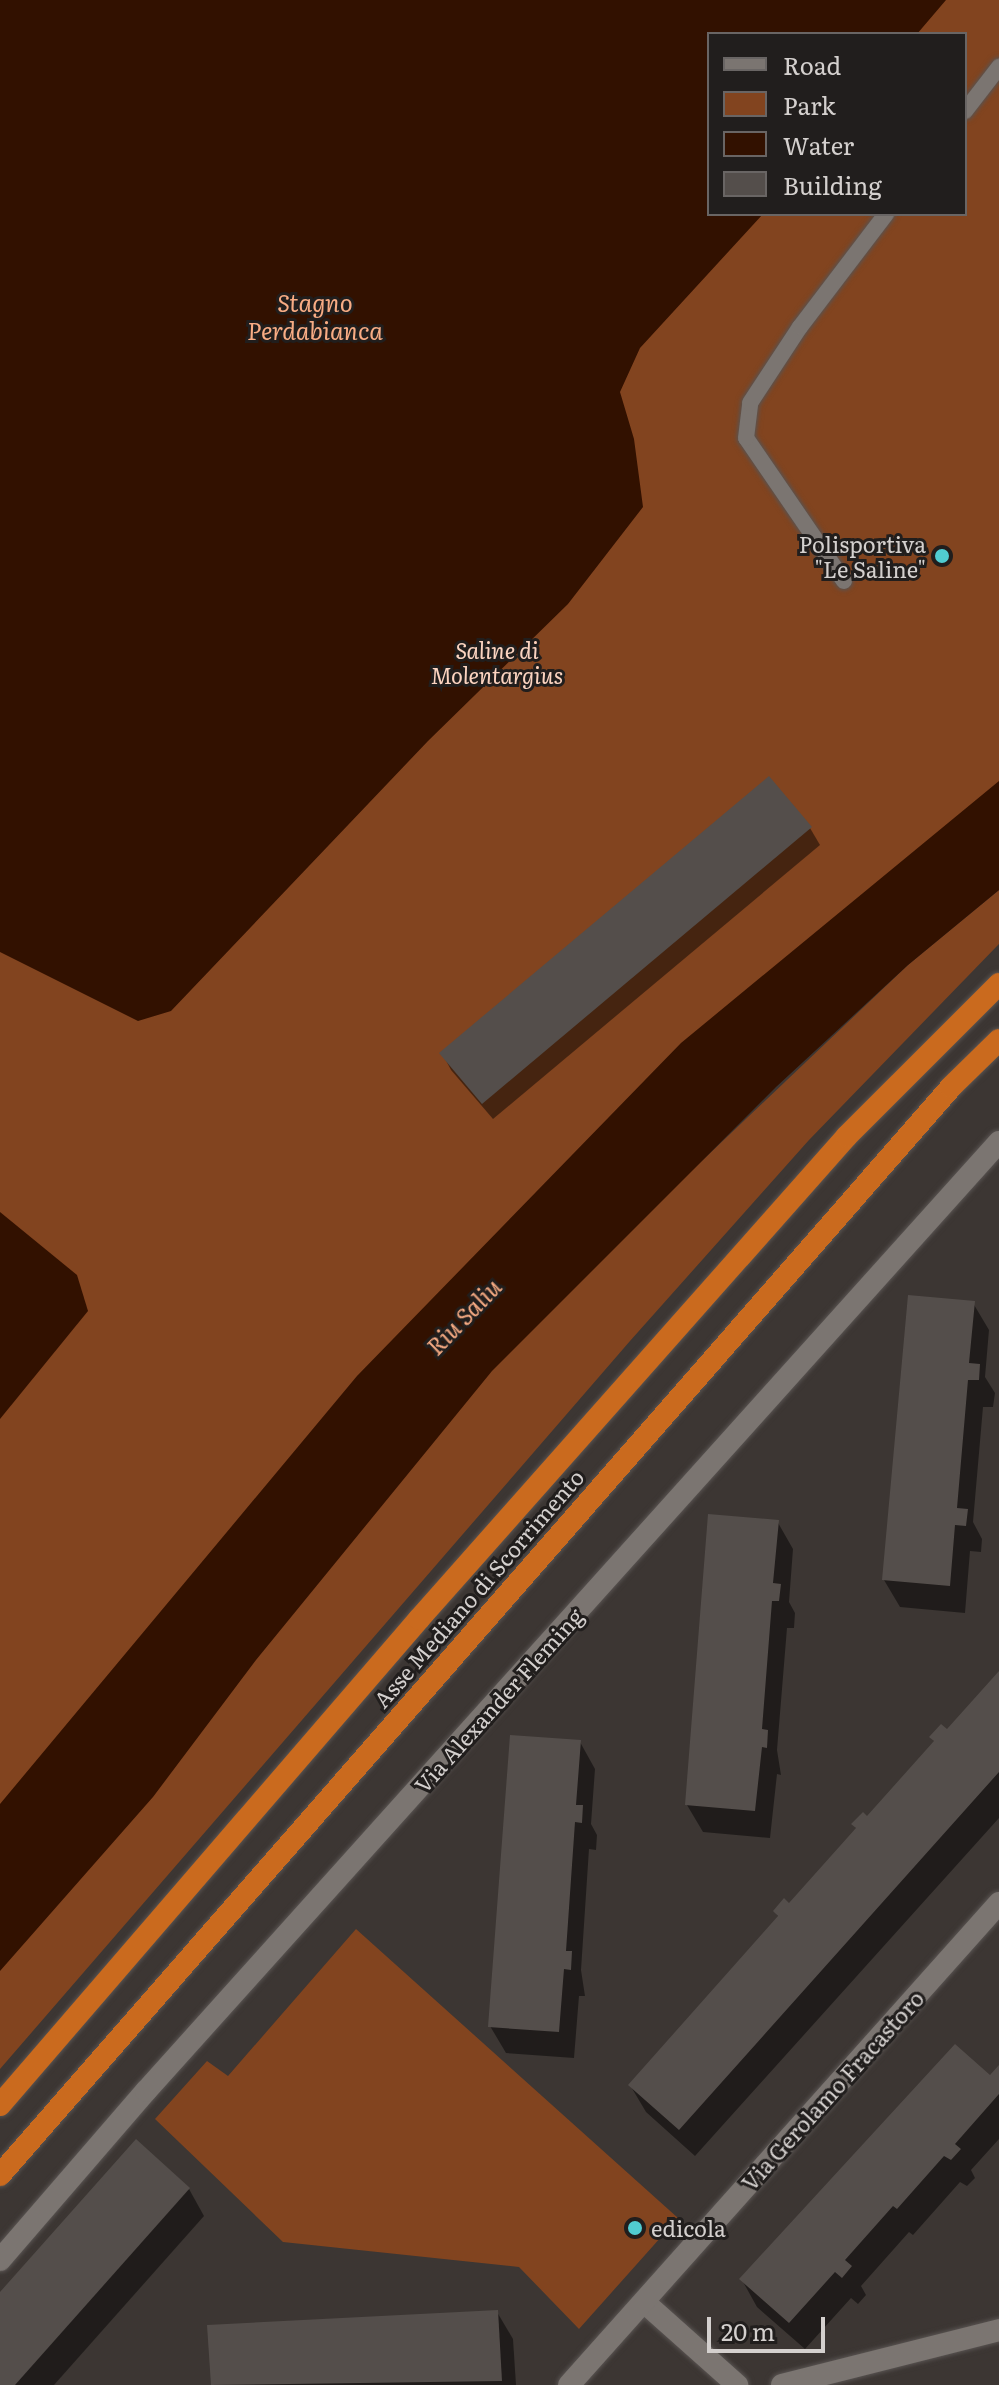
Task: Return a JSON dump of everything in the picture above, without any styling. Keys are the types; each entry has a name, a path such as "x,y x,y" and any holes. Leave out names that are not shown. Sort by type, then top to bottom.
{"highway":[{"name":"Asse Mediano di Scorrimento","path":"0,2105 409,1631 847,1136 999,984"},
{"name":"Asse Mediano di Scorrimento","path":"0,2175 920,1123 999,1040"}],"street":[{"name":"Via Alexander Fleming","path":"0,2260 146,2091 999,1142"},
{"name":"Via Gerolamo Fracastoro","path":"569,2385 999,1903"},
{"path":"644,2302 737,2385"},
{"path":"782,2385 999,2330"}],"lane":[{"path":"967,108 999,67"},
{"path":"844,581 746,438 750,403 800,327 884,216"}],"green space":[{"name":"Saline di Molentargius","path":"0,0 999,0 999,878 768,1085 687,1175 908,965 999,890 999,944 809,1140 630,1341 0,2069"},
{"path":"356,1929 678,2218 579,2329 519,2267 283,2242 155,2119 207,2061 228,2076"}],"water":[{"name":"Stagno Perdabianca","path":"0,0 946,0 919,32 707,32 707,216 761,216 640,348 620,392 634,439 643,507 568,604 428,741 171,1011 138,1021 0,952"},
{"name":"Riu Saliu","path":"999,781 999,890 908,965 776,1087 492,1371 256,1660 153,1797 0,1971 0,1804 357,1376 681,1043"},
{"path":"0,1212 77,1275 88,1311 0,1419"}],"building":[{"path":"769,776 812,827 482,1104 439,1053"},
{"path":"908,1295 975,1301 969,1363 980,1364 979,1380 968,1380 957,1508 968,1509 966,1526 955,1525 950,1586 882,1580"},
{"path":"708,1514 779,1520 773,1583 781,1584 779,1601 772,1601 762,1729 768,1730 767,1748 762,1747 755,1811 685,1805"},
{"path":"999,1671 999,1772 679,2130 628,2085 778,1916 773,1911 784,1898 789,1903 856,1828 851,1824 863,1812 867,1816 934,1741 929,1737 941,1724 947,1729"},
{"path":"510,1735 581,1740 576,1805 583,1805 582,1823 575,1822 566,1951 572,1951 571,1970 564,1969 559,2032 488,2027"},
{"path":"955,2044 990,2075 999,2065 999,2094 955,2144 961,2149 951,2160 944,2156 897,2209 893,2206 845,2260 852,2266 842,2278 835,2272 789,2323 739,2279"},
{"path":"136,2139 190,2188 15,2385 0,2385 0,2292"},
{"path":"498,2310 502,2381 211,2385 207,2325"}],"place":[{"name":"Polisportiva \"Le Saline\"","path":"942,556"},
{"name":"edicola","path":"635,2228"}]}
